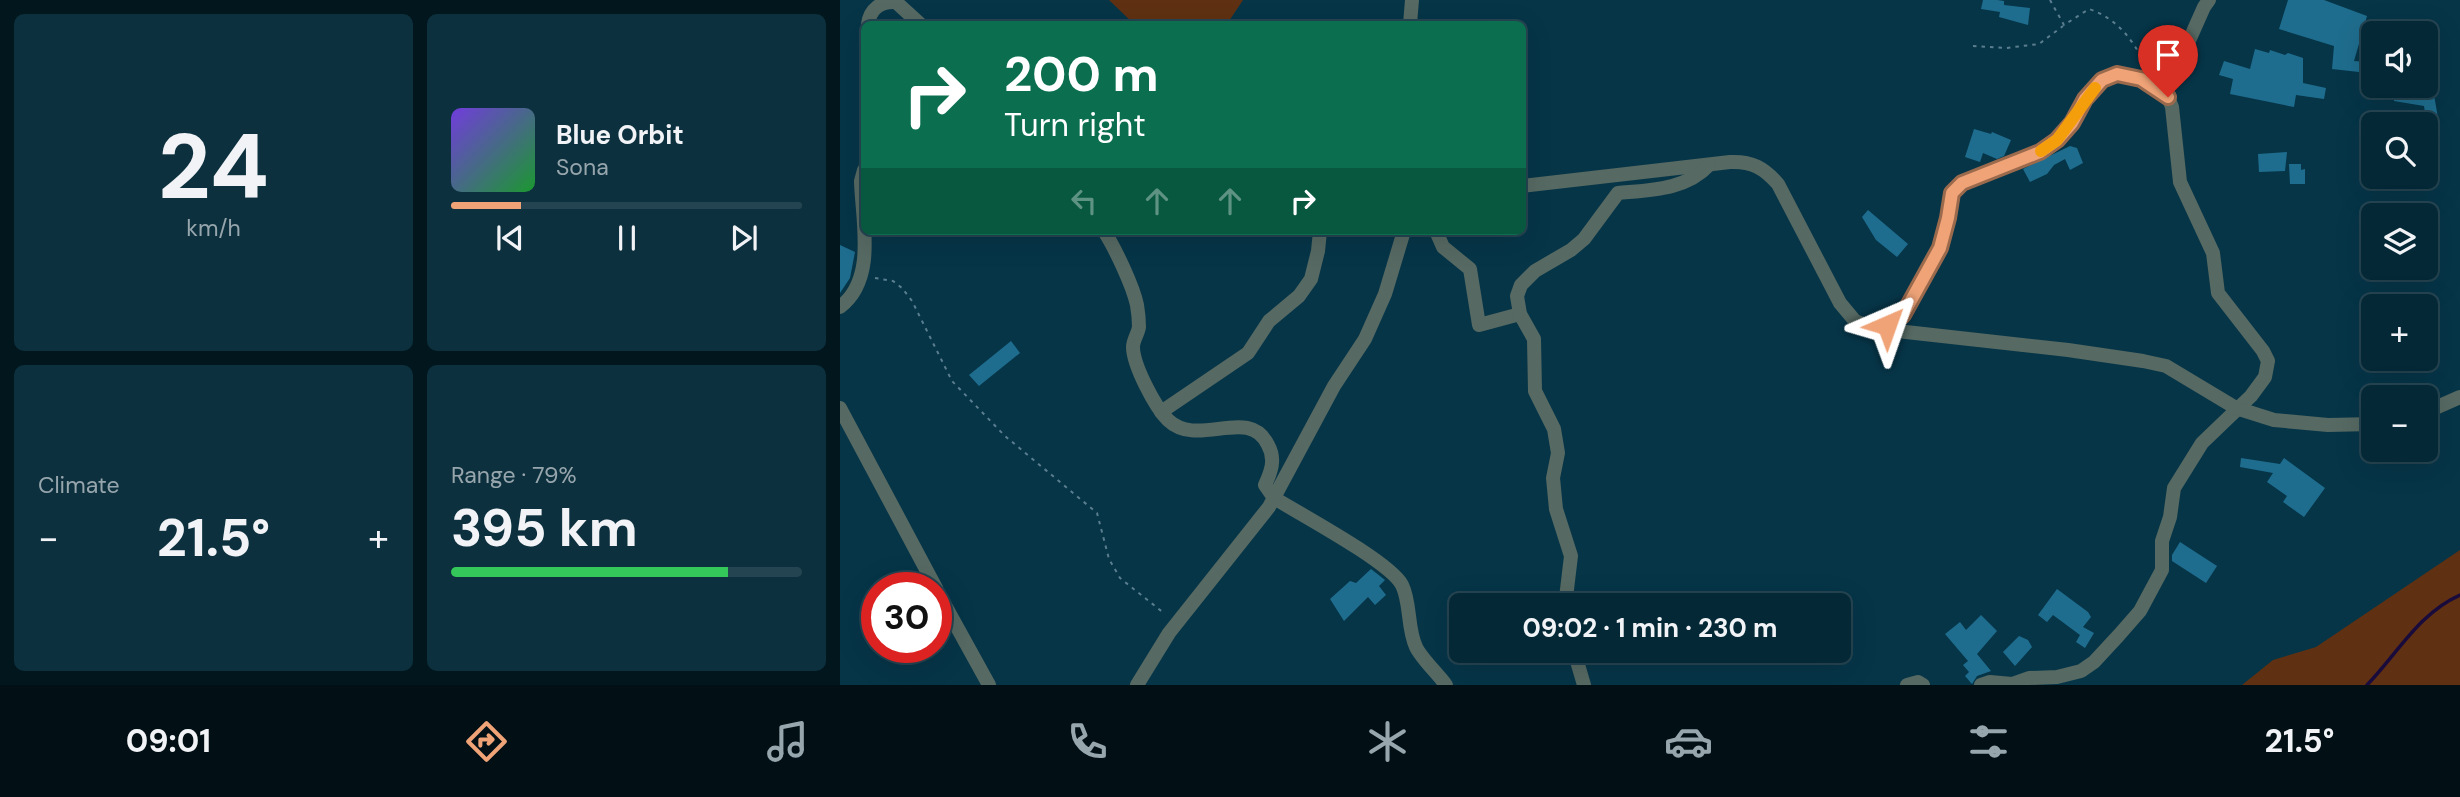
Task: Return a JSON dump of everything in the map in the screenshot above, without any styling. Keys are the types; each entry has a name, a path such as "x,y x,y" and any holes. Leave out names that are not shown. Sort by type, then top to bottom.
{"street":[{"path":"1410,21 1412,0"},
{"path":"2157,88 2172,79 2209,0"},
{"path":"869,21 873,10 886,1 896,2 917,21"},
{"path":"1872,328 1887,325 1903,315 1940,248 1952,193 1962,183 2040,152 2057,140 2072,123 2085,99 2102,80 2117,74 2141,79 2168,97 2172,107 2180,182 2213,253 2218,293 2263,351 2268,362 2265,377 2250,396 2202,443 2174,488 2170,517 2162,541 2162,570 2140,611 2119,635 2094,662 2081,671 2057,677 2029,678 2012,684 1990,682 1981,685"},
{"path":"1526,186 1709,165 1742,162 1754,164 1767,171 1787,200 1840,303 1855,321 1872,328 2143,361 2166,366 2236,408 2274,420 2328,425 2361,424"},
{"path":"1567,593 1571,556 1556,509 1552,478 1558,453 1554,429 1535,391 1534,339 1520,314 1517,296 1521,285 1535,271 1571,250 1584,239 1618,193 1670,187 1699,176 1709,165"},
{"path":"840,307 856,289 865,261 864,235"},
{"path":"1106,235 1136,304 1139,327 1133,347 1136,360 1161,412 1169,421 1186,431 1251,427 1262,433 1271,451 1272,468 1265,485 1274,498 1375,560 1395,576 1403,587 1416,648 1446,685"},
{"path":"1161,412 1248,353 1269,321 1299,296 1311,279 1320,235"},
{"path":"1137,685 1178,623 1274,498 1334,386 1365,339 1385,294 1403,235"},
{"path":"1438,235 1443,247 1470,269 1479,325 1520,314"},
{"path":"2438,408 2460,397"},
{"path":"840,408 927,572"},
{"path":"952,618 989,685"},
{"path":"1578,663 1584,685"},
{"path":"1907,685 1918,682 1923,685"}],"path":[{"path":"2050,0 2064,26"},
{"path":"1973,47 2006,48 2039,44 2089,9 2101,13 2128,34 2157,88"},
{"path":"860,275 893,281 902,288 912,301 952,381 1005,436 1097,513 1109,559 1120,578 1178,623"}],"shaded area":[{"path":"1109,0 1243,0 1229,21 1131,21"},
{"path":"2460,550 2460,685 2242,685 2273,660 2316,647"}],"building":[{"path":"1983,0 2004,1 2004,5 2030,8 2028,25 1999,17 2000,12 1981,9"},
{"path":"2288,0 2324,0 2367,16 2366,21 2361,21 2361,37 2354,61 2361,61 2361,72 2332,69 2334,46 2279,29"},
{"path":"2255,49 2285,55 2288,53 2303,58 2303,83 2326,88 2324,99 2296,95 2294,107 2230,94 2233,79 2219,75 2224,61 2250,69"},
{"path":"2394,98 2435,98 2437,112 2425,112 2424,106 2394,101"},
{"path":"1974,129 1991,134 1992,132 2011,140 2004,156 1997,159 1983,153 1980,162 1965,157"},
{"path":"2070,146 2077,148 2083,163 2070,170 2065,159 2054,165 2047,174 2030,182 2023,169"},
{"path":"2287,152 2285,171 2259,172 2258,154"},
{"path":"2289,164 2301,164 2301,170 2305,169 2305,184 2290,184"},
{"path":"1868,210 1908,244 1897,257 1876,240 1862,217"},
{"path":"840,245 855,252 850,278 840,293"},
{"path":"1011,341 1020,353 979,386 969,375"},
{"path":"2241,458 2280,464 2284,458 2325,488 2304,517 2283,502 2287,496 2267,482 2273,473 2240,467"},
{"path":"2180,542 2217,566 2206,583 2172,561 2172,555"},
{"path":"1371,569 1385,580 1379,586 1386,595 1375,605 1368,597 1344,621 1330,599 1350,581 1356,583"},
{"path":"2057,589 2091,617 2083,627 2094,633 2085,648 2076,642 2080,635 2053,615 2047,622 2038,615"},
{"path":"1981,615 1997,631 1977,654 1991,671 1977,676 1972,684 1965,676 1969,672 1963,665 1968,661 1945,634 1960,622 1966,630"},
{"path":"2019,636 2028,640 2032,647 2015,666 2003,652"}],"waterway":[{"path":"2367,685 2420,623 2432,612 2460,595"}],"slow traffic":[{"path":"2041,151 2057,140 2072,123 2085,99 2095,88"}],"route":[{"path":"1887,325 1903,315 1940,248 1952,193 1962,183 2040,152 2057,140 2072,123 2085,99 2102,80 2117,74 2141,79 2168,97"}]}
